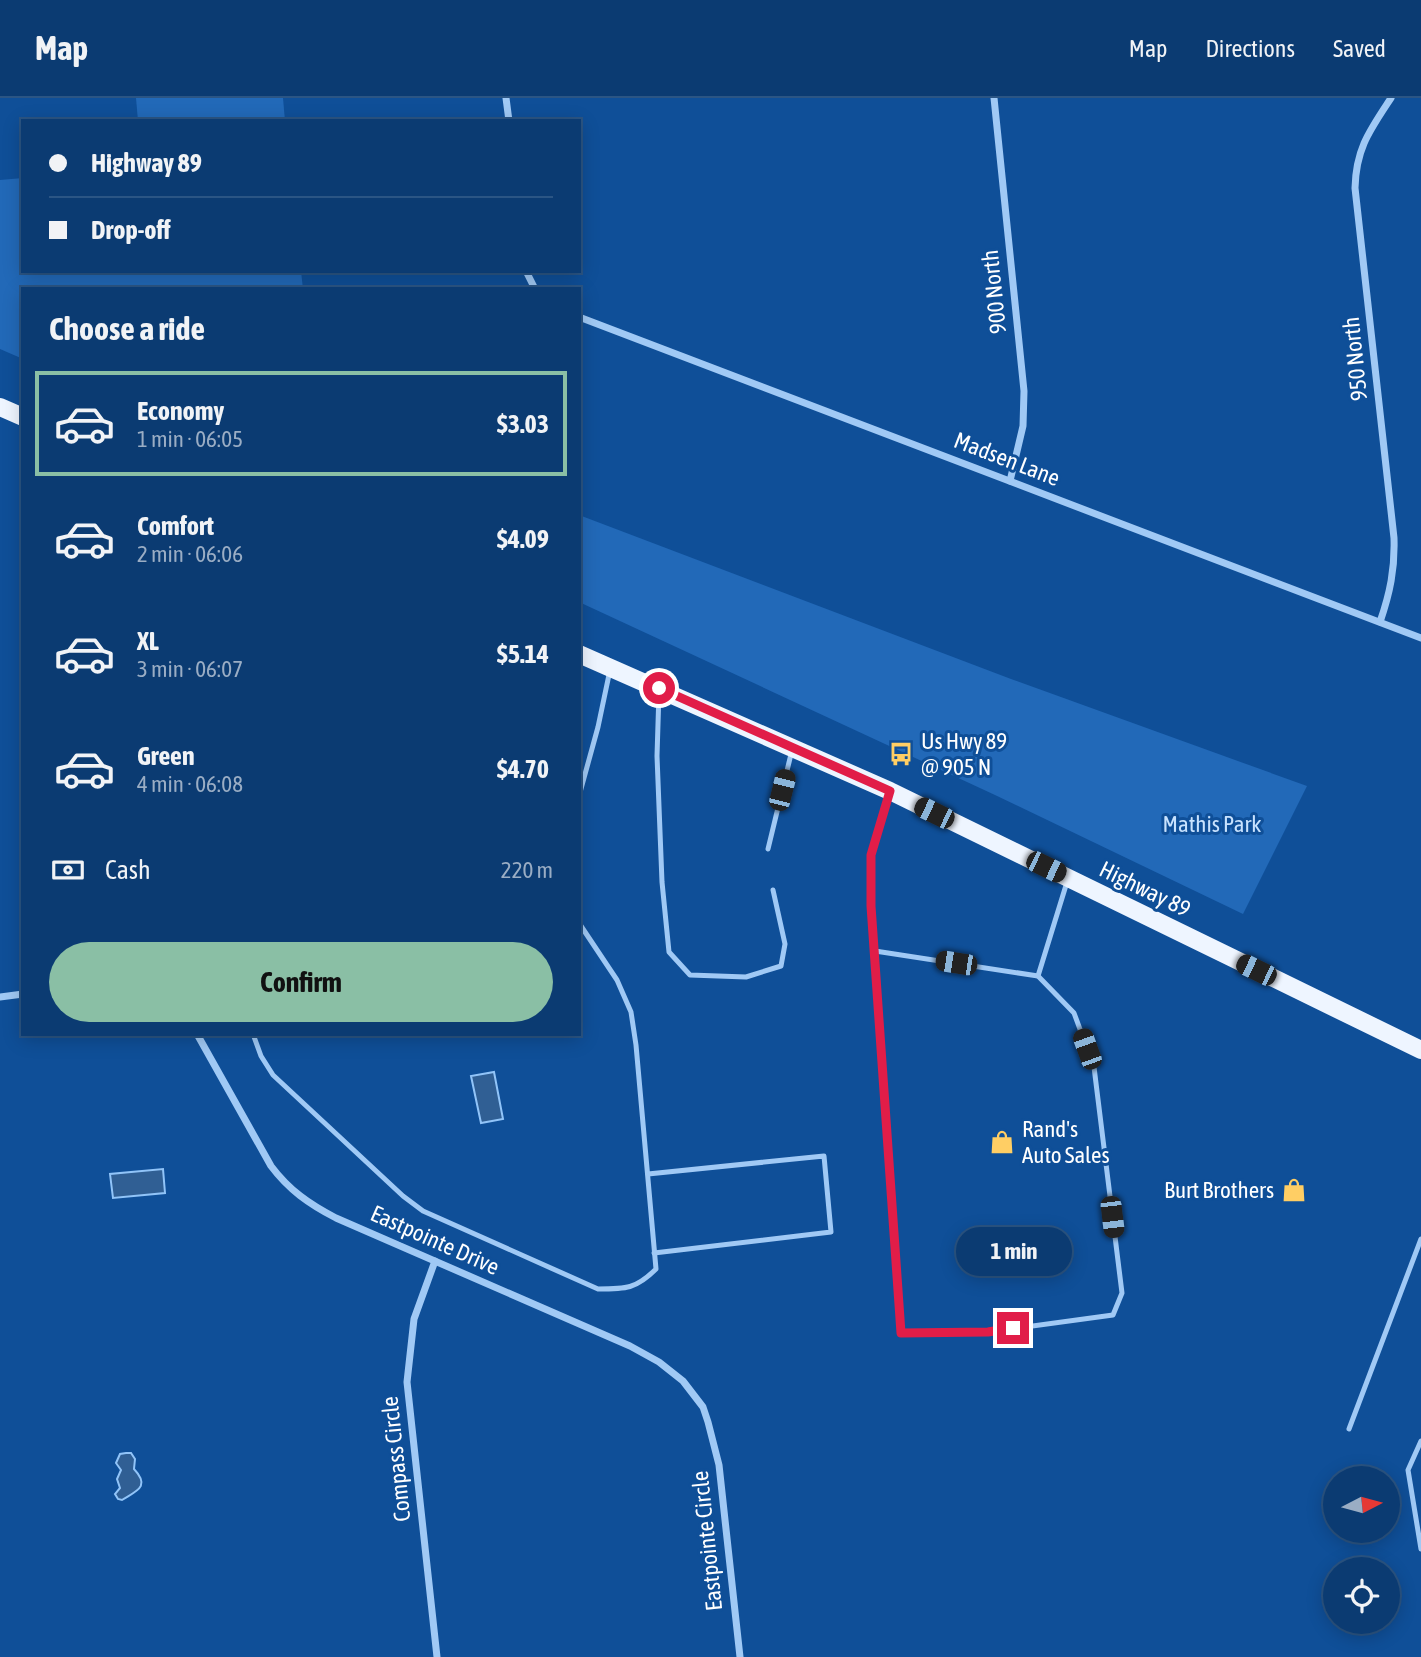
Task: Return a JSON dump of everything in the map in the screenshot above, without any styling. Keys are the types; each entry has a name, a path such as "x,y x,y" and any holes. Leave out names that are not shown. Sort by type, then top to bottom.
{"main road":[{"path":"0,407 21,416"},
{"name":"Highway 89","path":"581,655 890,791 1421,1050"}],"street":[{"path":"506,98 509,119"},
{"name":"900 North","path":"994,98 1024,391 1023,426 1010,481"},
{"name":"950 North","path":"1380,622 1391,592 1394,547 1356,171 1364,141 1391,98"},
{"name":"Madsen Lane","path":"581,318 1421,638"},
{"path":"0,997 21,994"},
{"name":"Eastpointe Drive","path":"199,1036 271,1166 283,1182 299,1196 317,1209 630,1346 659,1362 678,1376 694,1394 708,1422"},
{"name":"Compass Circle","path":"435,1261 414,1318 407,1381 437,1657"},
{"name":"Eastpointe Circle","path":"708,1422 719,1465 740,1657"}],"lane":[{"path":"581,789 598,727 610,667"},
{"path":"659,688 657,756 662,881 669,952 690,975 746,977 782,965 785,944 773,890"},
{"path":"768,849 793,748"},
{"path":"874,951 1038,976 1074,1013 1094,1067 1122,1293 1113,1315 988,1332 901,1333 874,951 871,906 871,855 890,791"},
{"path":"1038,976 1068,878"},
{"path":"254,1036 261,1056 273,1075 403,1196 423,1211 598,1289 624,1289 641,1283 656,1269 636,1045 631,1012 617,980 581,926"},
{"path":"648,1174 824,1156 831,1232 654,1253"},
{"path":"1349,1429 1421,1239"},
{"path":"1421,1441 1408,1470 1421,1549"}],"green space":[{"path":"136,98 283,98 285,119 138,119"},
{"path":"21,178 21,273 301,273 303,287 21,287 21,358 0,349 0,180"},
{"name":"Mathis Park","path":"581,516 1011,679 1307,786 1243,914 995,795 581,603"}],"shaded area":[{"path":"494,1072 503,1119 481,1123 471,1076"},
{"path":"163,1169 165,1193 113,1198 110,1174"},
{"path":"131,1453 141,1484 140,1488 122,1500 115,1494 120,1488 117,1479 121,1470 116,1463 120,1454"}],"place":[{"name":"Us Hwy 89 @ 905 N","path":"901,754"},
{"name":"Rand's Auto Sales","path":"1002,1142"},
{"name":"Burt Brothers","path":"1294,1190"}],"route":[{"path":"659,688 890,791 871,855 871,906 901,1333 988,1332 1013,1328"}]}
